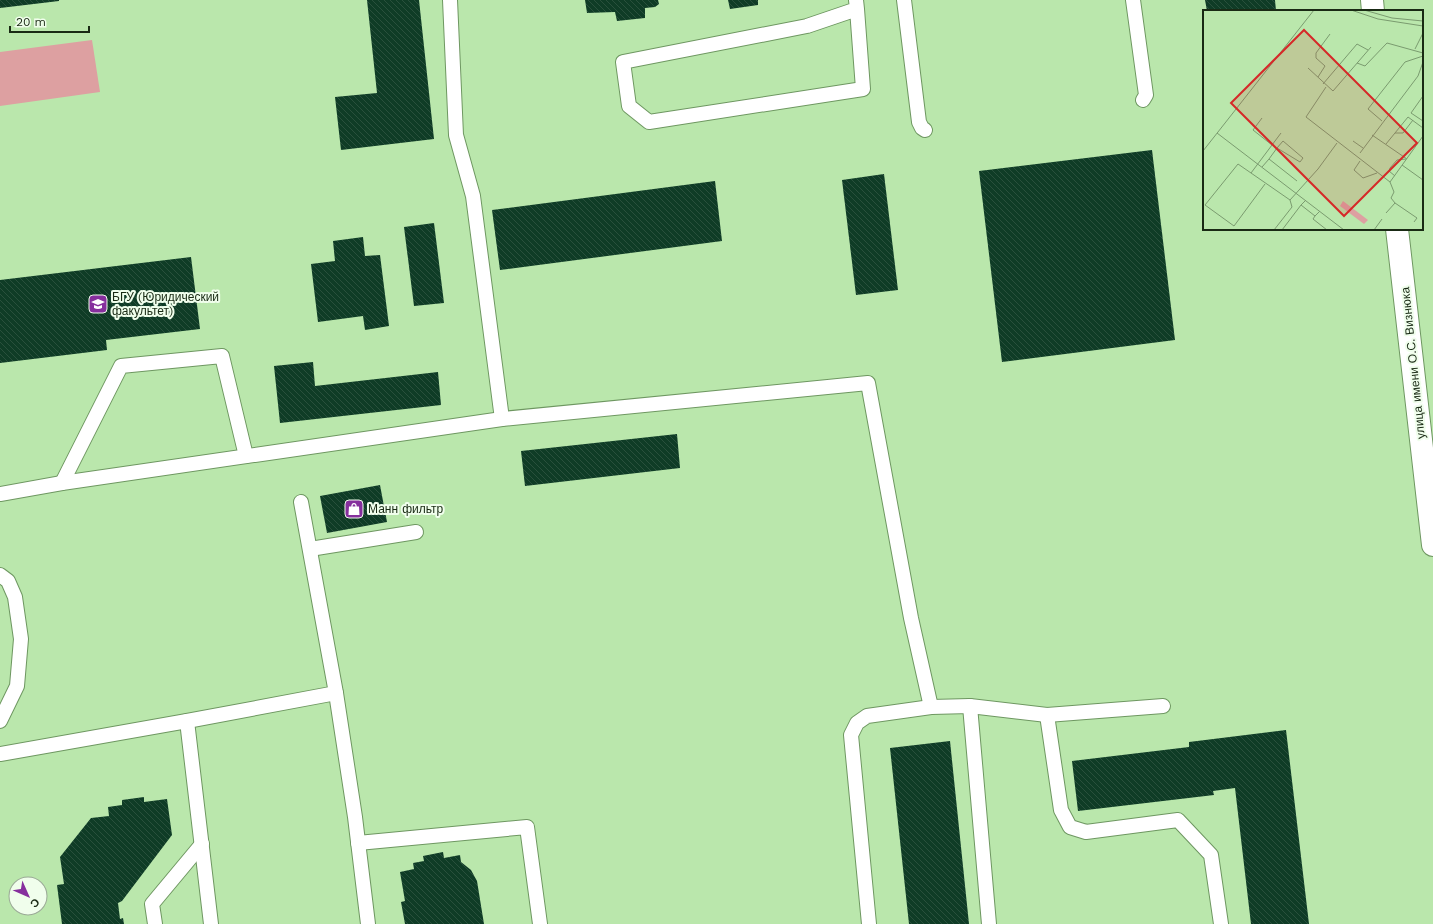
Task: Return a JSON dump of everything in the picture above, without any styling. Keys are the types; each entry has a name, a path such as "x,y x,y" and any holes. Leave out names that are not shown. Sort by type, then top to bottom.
{"street":[{"path":"1372,0 1373,10"},
{"name":"улица имени О.С. Визнюка","path":"1397,230 1433,545"}],"lane":[{"path":"450,0 456,135 473,196 502,419"},
{"path":"904,0 919,122 925,130"},
{"path":"1133,0 1146,95 1143,100"},
{"path":"856,5 863,89 649,122 630,106 623,62 807,26 856,5"},
{"path":"62,483 121,366 222,356 246,456"},
{"path":"0,494 62,483 502,419 868,383 911,618 931,707"},
{"path":"301,502 336,693 358,843 368,924"},
{"path":"310,549 416,532"},
{"path":"0,575 8,581 15,597 21,639 17,686 0,721"},
{"path":"0,754 187,722 336,693"},
{"path":"970,706 989,924"},
{"path":"869,924 852,735 857,723 868,716 931,707 970,706 1047,715 1163,706"},
{"path":"1047,715 1061,810 1070,827 1086,832 1178,820 1211,855 1221,924"},
{"path":"187,722 211,924"},
{"path":"358,843 527,827 540,924"},
{"path":"155,924 152,904 202,844"}],"shaded area":[{"path":"92,40 100,92 0,106 0,52"}],"building":[{"path":"0,0 59,0 59,1 0,8"},
{"path":"367,0 419,0 434,139 341,150 335,97 377,93"},
{"path":"585,0 658,0 659,4 655,7 645,8 645,18 617,21 615,12 587,13"},
{"path":"728,0 758,0 758,5 730,9"},
{"path":"1205,0 1275,0 1276,10 1207,10"},
{"path":"1152,150 1175,340 1002,362 979,171"},
{"path":"884,174 898,290 856,295 842,180"},
{"path":"715,181 722,241 500,270 492,210"},
{"path":"434,223 444,303 414,306 404,227"},
{"path":"363,237 365,256 380,255 389,326 365,330 363,316 318,322 311,264 335,261 333,241"},
{"name":"БГУ (Юридический факультет)","path":"191,257 200,329 106,340 107,350 0,363 0,280"},
{"path":"313,362 315,386 438,372 441,405 280,423 274,366"},
{"path":"677,434 680,468 525,486 521,451"},
{"name":"Манн фильтр","path":"380,485 387,522 327,533 320,496"},
{"path":"1286,730 1309,924 1251,924 1235,788 1213,791 1214,795 1078,811 1072,761 1189,747 1189,742"},
{"path":"950,741 969,924 909,924 890,748"},
{"path":"144,797 144,802 167,799 172,835 122,901 118,903 120,919 123,918 124,924 62,924 57,885 64,884 60,857 91,818 109,816 108,807 122,805 122,800"},
{"path":"443,852 444,858 460,855 461,862 471,870 477,881 484,924 405,924 401,902 405,901 400,872 414,869 413,863 424,861 423,856"}],"place":[{"name":"БГУ (Юридический факультет)","path":"98,304"},
{"name":"Манн фильтр","path":"354,509"}]}
